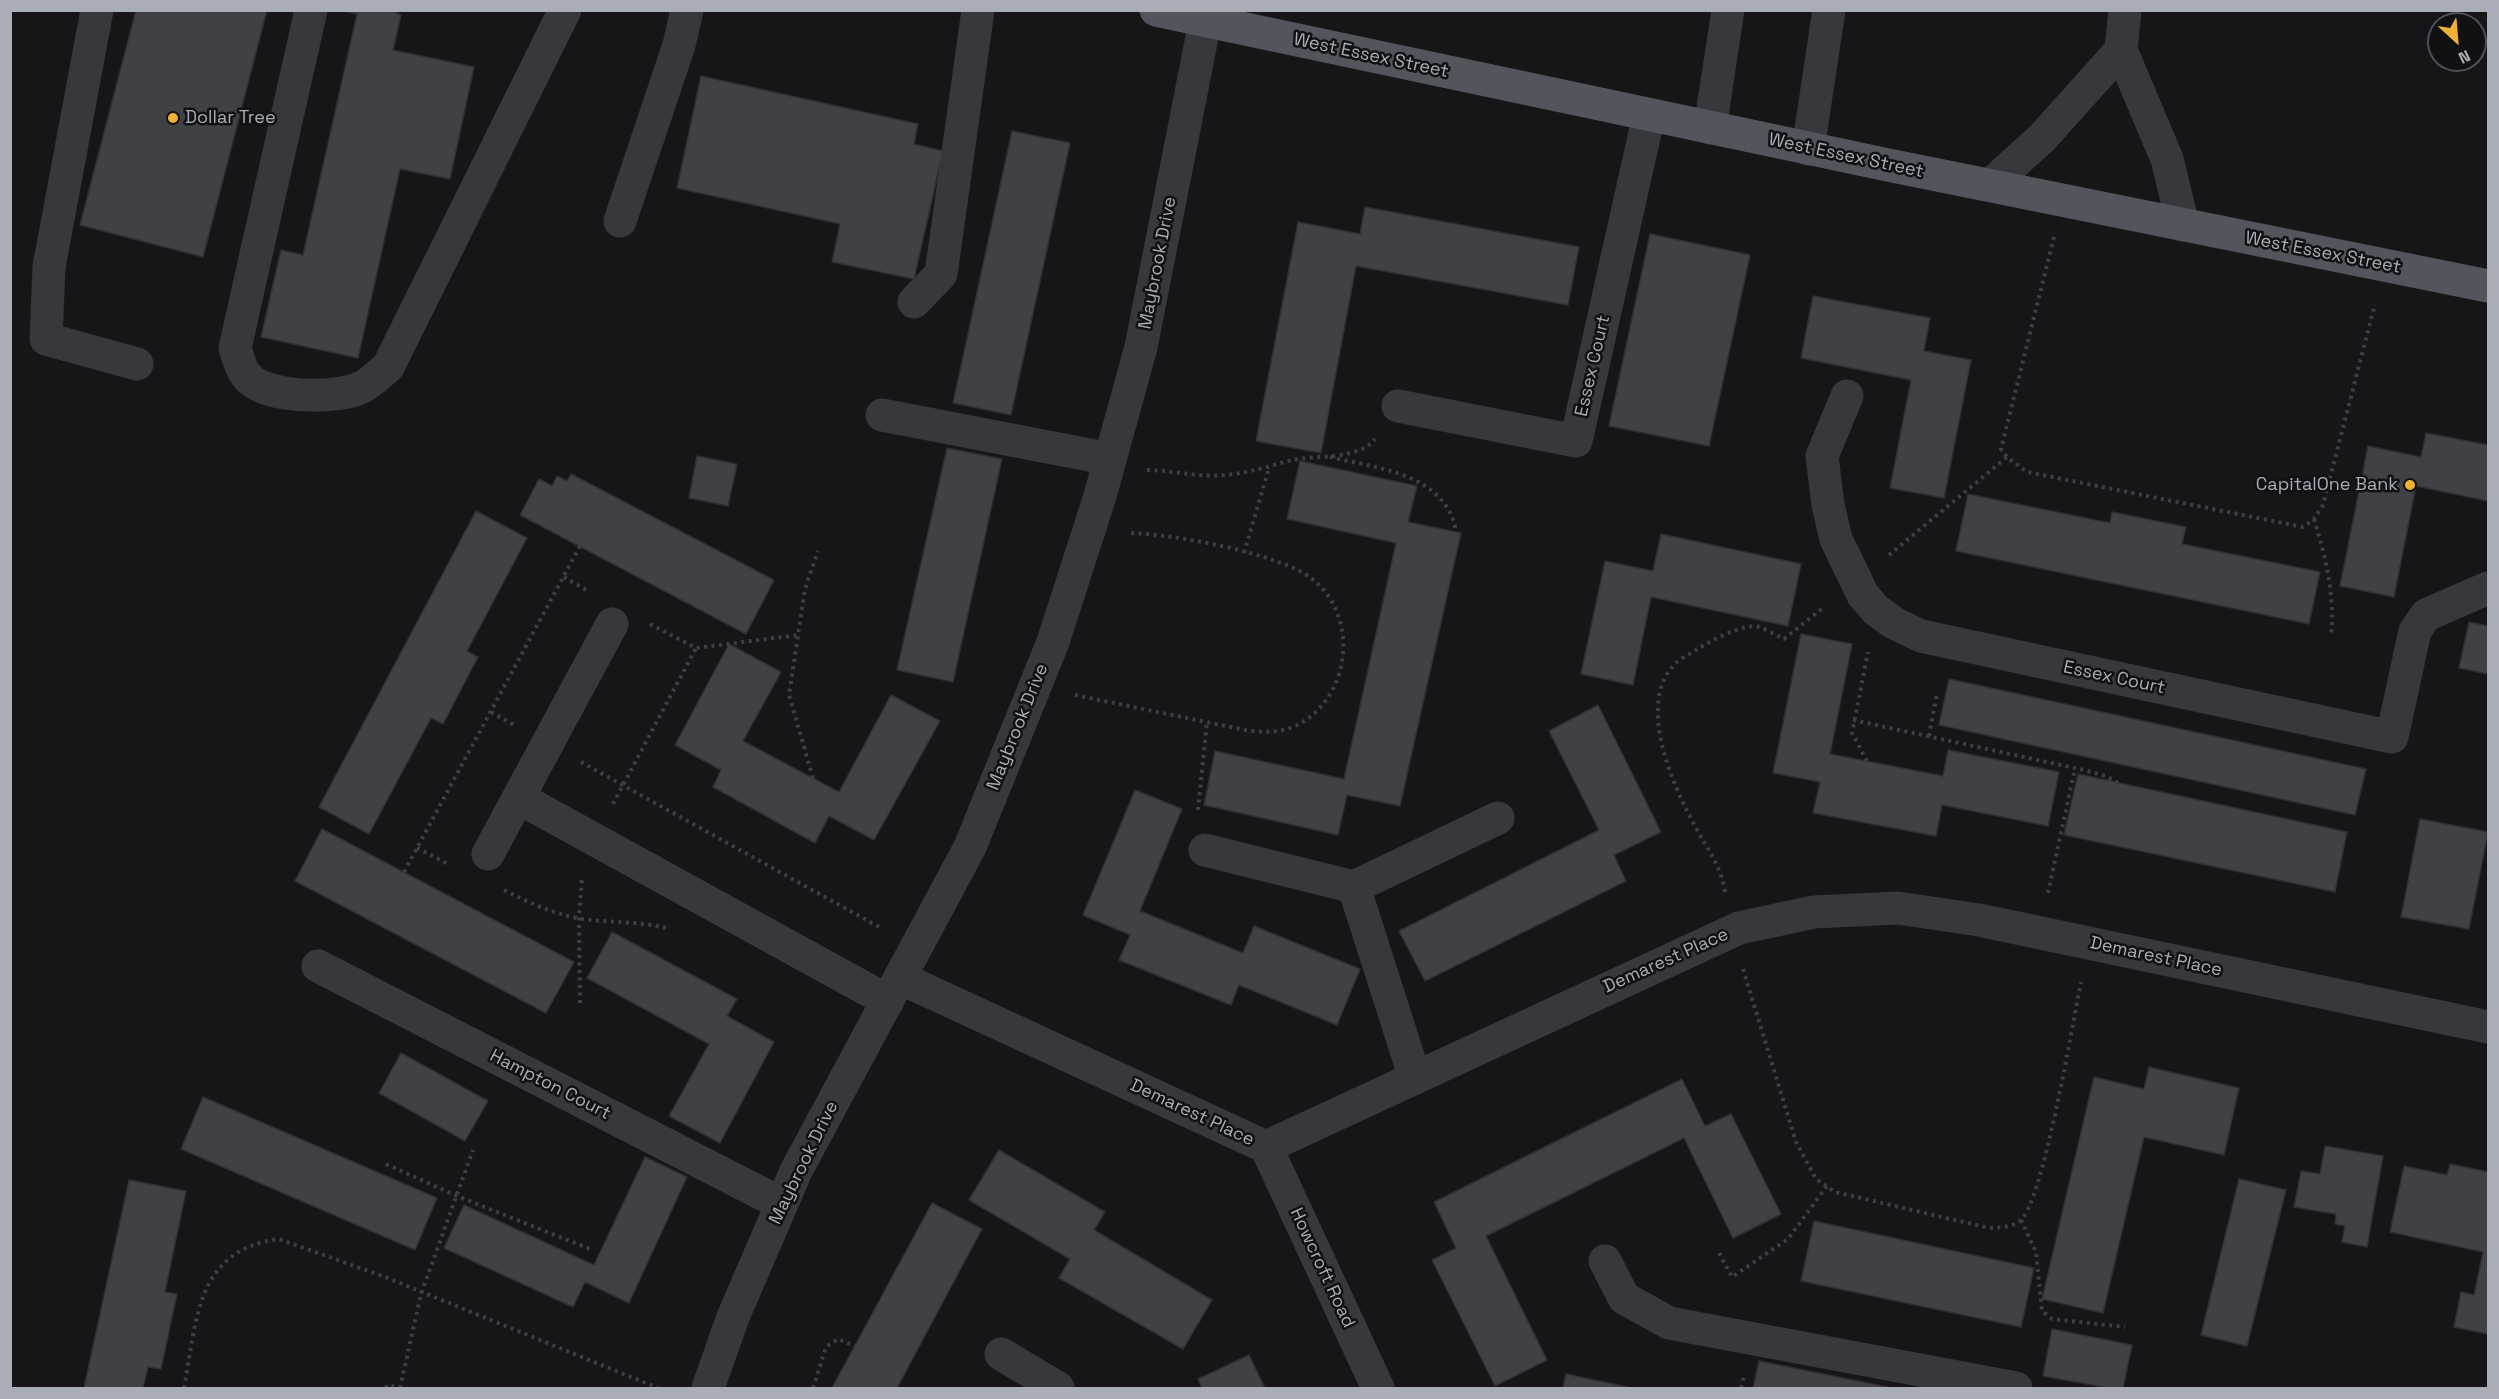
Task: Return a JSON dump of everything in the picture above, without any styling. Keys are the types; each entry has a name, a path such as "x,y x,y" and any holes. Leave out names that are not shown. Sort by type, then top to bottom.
{"main road":[{"name":"West Essex Street","path":"1156,10 1205,22 1241,20 1649,115 2488,286"}],"street":[{"path":"97,10 49,267 46,339 137,364"},
{"path":"311,10 235,348 246,375 262,387 299,395 332,394 362,388 388,367 565,10"},
{"path":"620,221 679,45 687,10"},
{"path":"914,302 941,274 978,10"},
{"path":"1710,128 1728,10"},
{"path":"1808,148 1829,10"},
{"path":"2125,10 2121,50 2166,159 2183,225"},
{"name":"Maybrook Drive","path":"708,1389 733,1317 796,1171 970,847 1053,642 1109,464 1141,347 1205,22"},
{"path":"1990,186 2042,138 2121,50"},
{"name":"Essex Court","path":"1398,406 1576,441 1649,115"},
{"name":"Essex Court","path":"1847,396 1822,456 1827,505 1836,539 1857,582 1876,610 1894,623 1921,636 2392,737 2415,630 2426,615 2488,588"},
{"path":"882,414 1109,464"},
{"path":"488,854 612,624"},
{"name":"Demarest Place","path":"519,798 894,989 1266,1147 1731,932 1814,912 1898,908 1980,920 2488,1027"},
{"path":"1205,850 1354,887 1498,818"},
{"path":"1354,887 1415,1078"},
{"name":"Hampton Court","path":"318,966 782,1203"},
{"name":"Howcroft Road","path":"1266,1147 1378,1389"},
{"path":"1605,1261 1624,1298 1669,1323 2016,1389"},
{"path":"1001,1354 1058,1389"}],"path":[{"path":"2063,201 2001,449 2007,458 2027,472 2303,527 2314,519 2323,505 2385,266"},
{"path":"1109,464 1224,476 1269,468 1293,460 1329,457 1370,446 1398,406"},
{"path":"1329,457 1388,471 1420,482 1450,508 1456,532"},
{"path":"2007,458 1784,639 1757,626 1731,632 1676,664 1665,682 1658,706 1659,734 1678,793 1723,874 1731,932 1796,1142 1816,1179 1835,1192 1989,1228 2009,1227 2021,1220 2029,1208 2040,1179 2090,943"},
{"path":"1244,552 1269,468"},
{"path":"2314,519 2329,575 2333,617 2331,637"},
{"path":"1034,688 1250,731 1276,732 1295,726 1313,714 1328,698 1338,679 1344,656 1343,634 1337,613 1326,592 1310,577 1286,565 1244,552 1154,533 1088,533"},
{"path":"404,872 580,546"},
{"path":"813,778 789,695 805,589 818,551"},
{"path":"564,577 594,594"},
{"path":"645,621 696,648 798,635"},
{"path":"1868,761 1852,733 1871,640"},
{"path":"1929,736 1937,693"},
{"path":"491,712 916,947"},
{"path":"1853,720 2075,768 2106,776 2120,784"},
{"path":"1205,850 1198,813 1207,722"},
{"path":"2040,932 2075,768"},
{"path":"417,848 458,868"},
{"path":"498,888 549,912 585,919 654,924 677,931"},
{"path":"386,1389 387,1385 400,1388 421,1294 473,1150"},
{"path":"386,1164 457,1196 590,1249"},
{"path":"1719,1253 1732,1276 1788,1239 1827,1186"},
{"path":"2021,1220 2036,1252 2042,1311 2052,1319 2125,1327"},
{"path":"184,1389 197,1312 205,1286 213,1273 245,1248 261,1241 279,1239 385,1277 421,1294 658,1389"},
{"path":"813,1389 826,1347 838,1339 855,1346"}],"building":[{"name":"Dollar Tree","path":"136,10 267,10 203,257 80,225"},
{"path":"341,10 390,10 401,15 393,50 474,67 450,179 400,169 358,358 261,337 281,250 303,255 357,14"},
{"path":"701,76 918,124 914,144 943,151 914,279 832,262 840,224 677,188"},
{"path":"1012,131 1070,143 1011,415 953,403"},
{"path":"1365,207 1579,247 1568,305 1356,266 1321,453 1256,441 1298,222 1360,234"},
{"path":"1650,234 1750,255 1709,446 1609,426"},
{"path":"1813,296 1930,318 1924,351 1971,360 1944,498 1890,488 1911,380 1801,358"},
{"path":"2426,433 2488,445 2488,501 2416,486 2394,597 2340,586 2368,446 2421,457"},
{"path":"947,448 1002,459 953,682 897,670"},
{"path":"697,456 737,464 728,506 689,498"},
{"path":"1300,461 1417,486 1408,522 1461,533 1400,806 1347,795 1338,835 1204,805 1215,751 1344,779 1396,543 1287,519"},
{"path":"571,474 774,580 746,634 520,515 539,479 552,486 557,476 567,481"},
{"path":"1968,494 2110,523 2112,512 2186,527 2182,544 2320,572 2309,624 1956,551"},
{"path":"476,511 527,538 467,651 478,657 443,724 431,718 369,834 319,807"},
{"path":"1661,534 1801,564 1788,626 1651,597 1633,685 1581,674 1605,561 1653,571"},
{"path":"2469,622 2488,626 2488,674 2459,668"},
{"path":"1801,634 1852,644 1830,754 1943,776 1948,750 2059,772 2048,826 1942,805 1936,836 1813,813 1820,782 1773,773"},
{"path":"729,644 781,672 743,741 839,792 891,695 940,721 874,840 829,816 815,843 713,787 721,770 675,745"},
{"path":"1949,679 2366,769 2355,815 1939,725"},
{"path":"1598,705 1661,832 1614,855 1626,881 1425,981 1399,931 1599,830 1549,731"},
{"path":"2078,774 2347,832 2335,892 2064,835"},
{"path":"1135,790 1182,809 1140,911 1243,953 1254,926 1360,969 1337,1025 1239,985 1231,1005 1119,960 1130,935 1083,915"},
{"path":"2420,819 2488,832 2469,929 2401,917"},
{"path":"322,829 574,962 546,1013 295,881"},
{"path":"612,932 737,999 727,1016 774,1042 720,1143 669,1116 709,1044 587,978"},
{"path":"401,1053 488,1101 465,1141 379,1093"},
{"path":"2149,1067 2239,1088 2224,1155 2144,1137 2103,1313 2042,1299 2094,1077 2144,1089"},
{"path":"1682,1079 1705,1126 1731,1114 1781,1214 1733,1238 1684,1138 1486,1236 1547,1360 1495,1386 1432,1260 1456,1248 1434,1202"},
{"path":"203,1097 437,1198 415,1250 181,1149"},
{"path":"2325,1146 2383,1156 2367,1247 2342,1242 2345,1226 2335,1224 2336,1214 2294,1207 2301,1171 2320,1174"},
{"path":"999,1150 1105,1212 1094,1230 1212,1300 1183,1349 1059,1278 1070,1259 969,1200"},
{"path":"645,1157 687,1177 629,1303 585,1282 573,1307 444,1248 464,1205 594,1265"},
{"path":"2450,1164 2488,1172 2488,1334 2454,1327 2461,1292 2474,1295 2483,1252 2390,1232 2404,1166 2447,1175"},
{"path":"2239,1179 2286,1190 2247,1346 2201,1335"},
{"path":"129,1180 186,1191 165,1292 177,1294 161,1369 148,1367 143,1388 84,1388"},
{"path":"932,1203 982,1229 897,1388 832,1388"},
{"path":"1814,1221 2034,1268 2021,1327 1801,1281"},
{"path":"2052,1329 2132,1345 2123,1388 2109,1388 2043,1376"},
{"path":"1249,1355 1265,1388 1202,1388 1198,1379"},
{"path":"1759,1361 1893,1388 1753,1388"},
{"path":"1566,1374 1632,1388 1563,1388"}],"place":[{"name":"Dollar Tree","path":"173,118"},
{"name":"CapitalOne Bank","path":"2410,485"}]}
